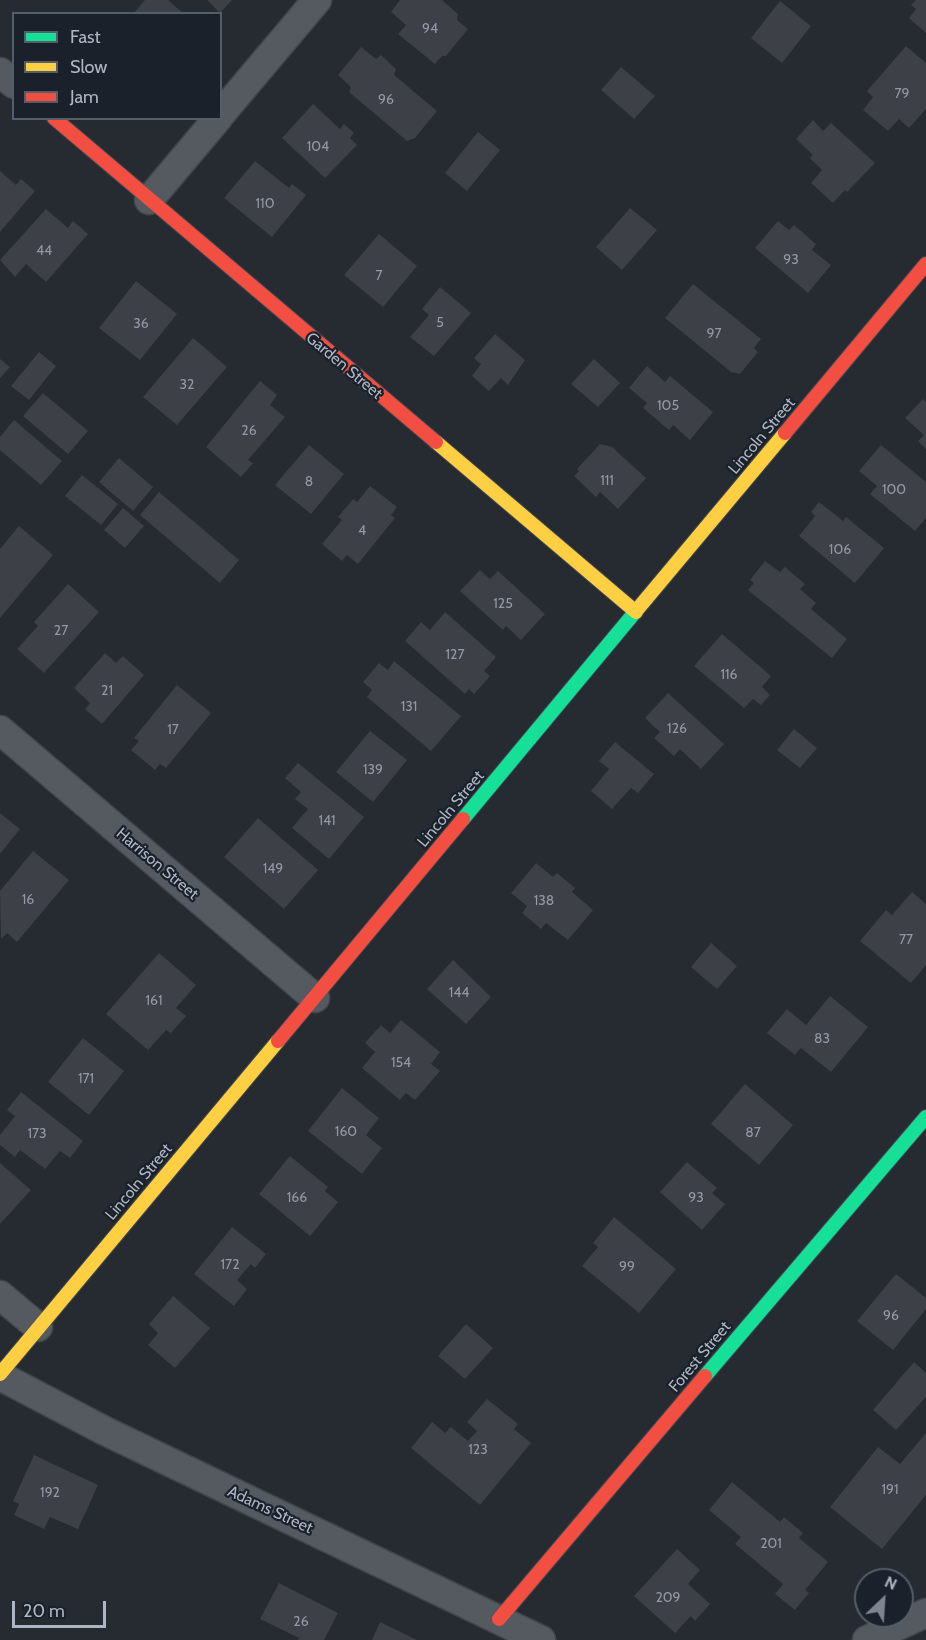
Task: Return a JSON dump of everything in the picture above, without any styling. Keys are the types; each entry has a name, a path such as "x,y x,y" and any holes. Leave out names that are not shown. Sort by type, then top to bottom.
{"street":[{"path":"222,113 317,0"},
{"path":"0,72 12,82"},
{"name":"Garden Street","path":"56,120 636,612"},
{"path":"149,200 216,120"},
{"name":"Lincoln Street","path":"0,1375 926,264"},
{"name":"Harrison Street","path":"0,730 315,998"},
{"name":"Forest Street","path":"499,1619 926,1117"},
{"path":"0,1295 38,1327"},
{"name":"Adams Street","path":"0,1375 105,1431 541,1640"},
{"path":"867,1640 926,1613"}],"building":[{"path":"145,0 168,0 182,12 135,12"},
{"path":"207,0 232,0 221,12"},
{"path":"400,0 442,0 458,14 457,20 468,29 446,56 442,56 435,64 398,34 406,25 391,12"},
{"path":"916,0 926,0 926,33 909,18 916,9 911,5"},
{"path":"780,1 811,26 782,63 751,38"},
{"path":"906,46 926,63 926,109 909,128 899,119 888,131 863,110 873,97 867,91"},
{"path":"361,47 376,59 381,55 396,69 394,75 437,111 415,138 407,141 349,92 351,87 338,75"},
{"path":"621,67 655,96 634,119 601,90"},
{"path":"313,104 340,129 344,124 354,133 350,138 357,145 325,178 282,138"},
{"path":"813,120 823,131 831,123 875,163 833,203 811,183 822,170 810,158 813,155 796,139"},
{"path":"478,132 500,150 467,191 445,173"},
{"path":"255,161 289,188 292,184 306,195 272,237 224,198"},
{"path":"0,171 16,185 21,179 35,191 0,232"},
{"path":"630,208 657,230 622,270 596,247"},
{"path":"46,209 68,228 73,221 88,234 46,282 26,264 15,277 0,260"},
{"path":"778,221 789,230 794,225 816,244 812,250 831,265 808,293 755,248"},
{"path":"379,234 417,266 383,307 344,275"},
{"path":"136,281 177,314 140,360 99,328"},
{"path":"693,284 761,339 754,348 758,352 740,374 731,372 665,318"},
{"path":"440,287 471,313 434,356 410,337 429,315 422,309"},
{"path":"495,334 525,360 508,385 501,378 489,391 472,376 481,364 474,358"},
{"path":"193,338 227,367 177,425 143,397"},
{"path":"39,352 56,366 29,400 11,386"},
{"path":"0,359 10,367 0,378"},
{"path":"594,359 620,383 598,407 571,384"},
{"path":"647,366 665,382 670,376 713,412 690,440 673,425 669,430 643,408 647,403 629,388"},
{"path":"260,381 277,395 270,405 285,417 248,460 253,463 241,477 206,447"},
{"path":"43,393 88,431 68,454 23,416"},
{"path":"923,399 926,402 926,449 918,441 924,435 905,418"},
{"path":"14,420 62,461 41,485 0,450 0,437"},
{"path":"600,444 612,447 646,478 618,509 600,492 596,497 574,476 579,471 577,469"},
{"path":"309,445 344,474 311,514 275,485"},
{"path":"881,445 926,482 926,518 915,531 870,494 877,486 859,471"},
{"path":"119,458 153,487 133,511 99,482"},
{"path":"82,475 118,504 101,525 65,496"},
{"path":"370,486 397,507 391,515 395,518 358,564 347,555 342,561 322,544 342,520 338,517 353,499 357,502"},
{"path":"159,492 239,560 220,583 140,515"},
{"path":"819,502 843,521 846,517 884,548 855,583 799,536 815,516 811,512"},
{"path":"123,508 144,526 125,548 104,530"},
{"path":"19,526 53,555 0,618 0,549"},
{"path":"765,561 780,572 785,567 805,584 800,589 816,603 811,609 847,639 832,658 748,590 754,583 750,580"},
{"path":"480,570 490,579 498,571 545,614 521,640 506,626 503,630 460,591"},
{"path":"68,584 99,612 44,673 17,649 38,626 34,622"},
{"path":"445,612 496,657 484,671 490,676 474,694 469,689 465,694 405,641 421,622 430,630"},
{"path":"722,634 771,676 762,687 770,695 761,705 753,699 744,708 694,666"},
{"path":"105,653 116,663 123,656 144,675 102,724 85,709 90,703 74,688"},
{"path":"394,661 461,716 431,751 367,697 372,690 363,682 379,663 388,670"},
{"path":"177,685 211,713 166,768 160,764 155,770 131,750 139,741 134,738"},
{"path":"668,693 724,744 701,769 680,749 674,756 654,738 660,732 645,718"},
{"path":"794,729 817,748 800,768 777,750"},
{"path":"370,731 407,760 373,802 336,772"},
{"path":"615,742 654,774 638,793 631,788 612,809 591,791 609,769 599,761"},
{"path":"298,763 364,817 329,859 292,828 308,809 295,799 301,792 285,778"},
{"path":"0,813 20,829 0,854"},
{"path":"258,818 318,870 284,909 224,857"},
{"path":"33,851 69,880 17,942 7,933 1,939 0,891"},
{"path":"536,863 553,877 557,873 575,888 572,892 593,910 568,940 546,923 541,929 522,913 527,906 511,893"},
{"path":"912,892 926,904 926,965 911,983 860,941 886,910 892,915"},
{"path":"711,943 737,966 717,989 691,967"},
{"path":"159,953 196,985 176,1008 186,1016 171,1033 166,1030 148,1050 106,1014"},
{"path":"453,960 491,997 466,1024 427,989"},
{"path":"830,996 868,1027 831,1072 801,1048 795,1055 767,1033 787,1009 806,1025"},
{"path":"401,1020 440,1052 431,1064 440,1071 415,1100 406,1093 400,1100 362,1068 375,1052 365,1043 381,1025 390,1033"},
{"path":"83,1038 124,1071 89,1115 48,1082"},
{"path":"745,1084 793,1125 759,1165 711,1124"},
{"path":"342,1088 379,1118 366,1135 382,1148 362,1174 308,1131"},
{"path":"21,1092 83,1141 70,1158 60,1151 45,1169 20,1150 15,1157 0,1145 0,1135 15,1116 7,1110"},
{"path":"290,1156 328,1187 325,1191 338,1202 310,1236 259,1194"},
{"path":"687,1162 717,1188 712,1193 725,1204 702,1230 660,1192"},
{"path":"0,1163 31,1190 0,1224"},
{"path":"614,1217 676,1269 639,1313 582,1266 598,1247 593,1243"},
{"path":"232,1227 266,1254 255,1268 251,1264 237,1280 247,1289 234,1306 194,1274"},
{"path":"896,1274 926,1298 926,1309 893,1350 857,1321"},
{"path":"173,1296 210,1328 175,1368 148,1345 158,1333 149,1324"},
{"path":"466,1324 493,1348 465,1379 438,1356"},
{"path":"914,1362 926,1373 926,1397 896,1430 873,1410"},
{"path":"487,1399 518,1424 514,1429 531,1443 480,1505 411,1448 432,1422 445,1433 451,1427 468,1441 477,1431 467,1422"},
{"path":"926,1433 926,1495 882,1549 830,1507 878,1447 900,1464"},
{"path":"34,1455 98,1485 78,1529 50,1517 44,1529 14,1515 19,1504 13,1501"},
{"path":"732,1482 780,1522 784,1517 803,1533 799,1538 828,1562 805,1590 809,1593 795,1610 775,1594 783,1584 735,1544 741,1537 709,1510"},
{"path":"677,1549 700,1570 688,1584 710,1604 695,1621 691,1616 675,1633 634,1596"},
{"path":"279,1583 338,1613 324,1640 298,1640 299,1638 260,1619"},
{"path":"380,1622 417,1640 372,1640"}],"traffic: fast":[{"path":"463,819 636,611"},
{"path":"705,1376 926,1117"}],"traffic: slow":[{"path":"636,611 785,433"},
{"path":"436,442 636,612"},
{"path":"0,1374 278,1041"}],"traffic: jam":[{"path":"56,120 436,442"},
{"path":"785,433 926,264"},
{"path":"278,1041 463,819"},
{"path":"499,1619 705,1376"}]}
